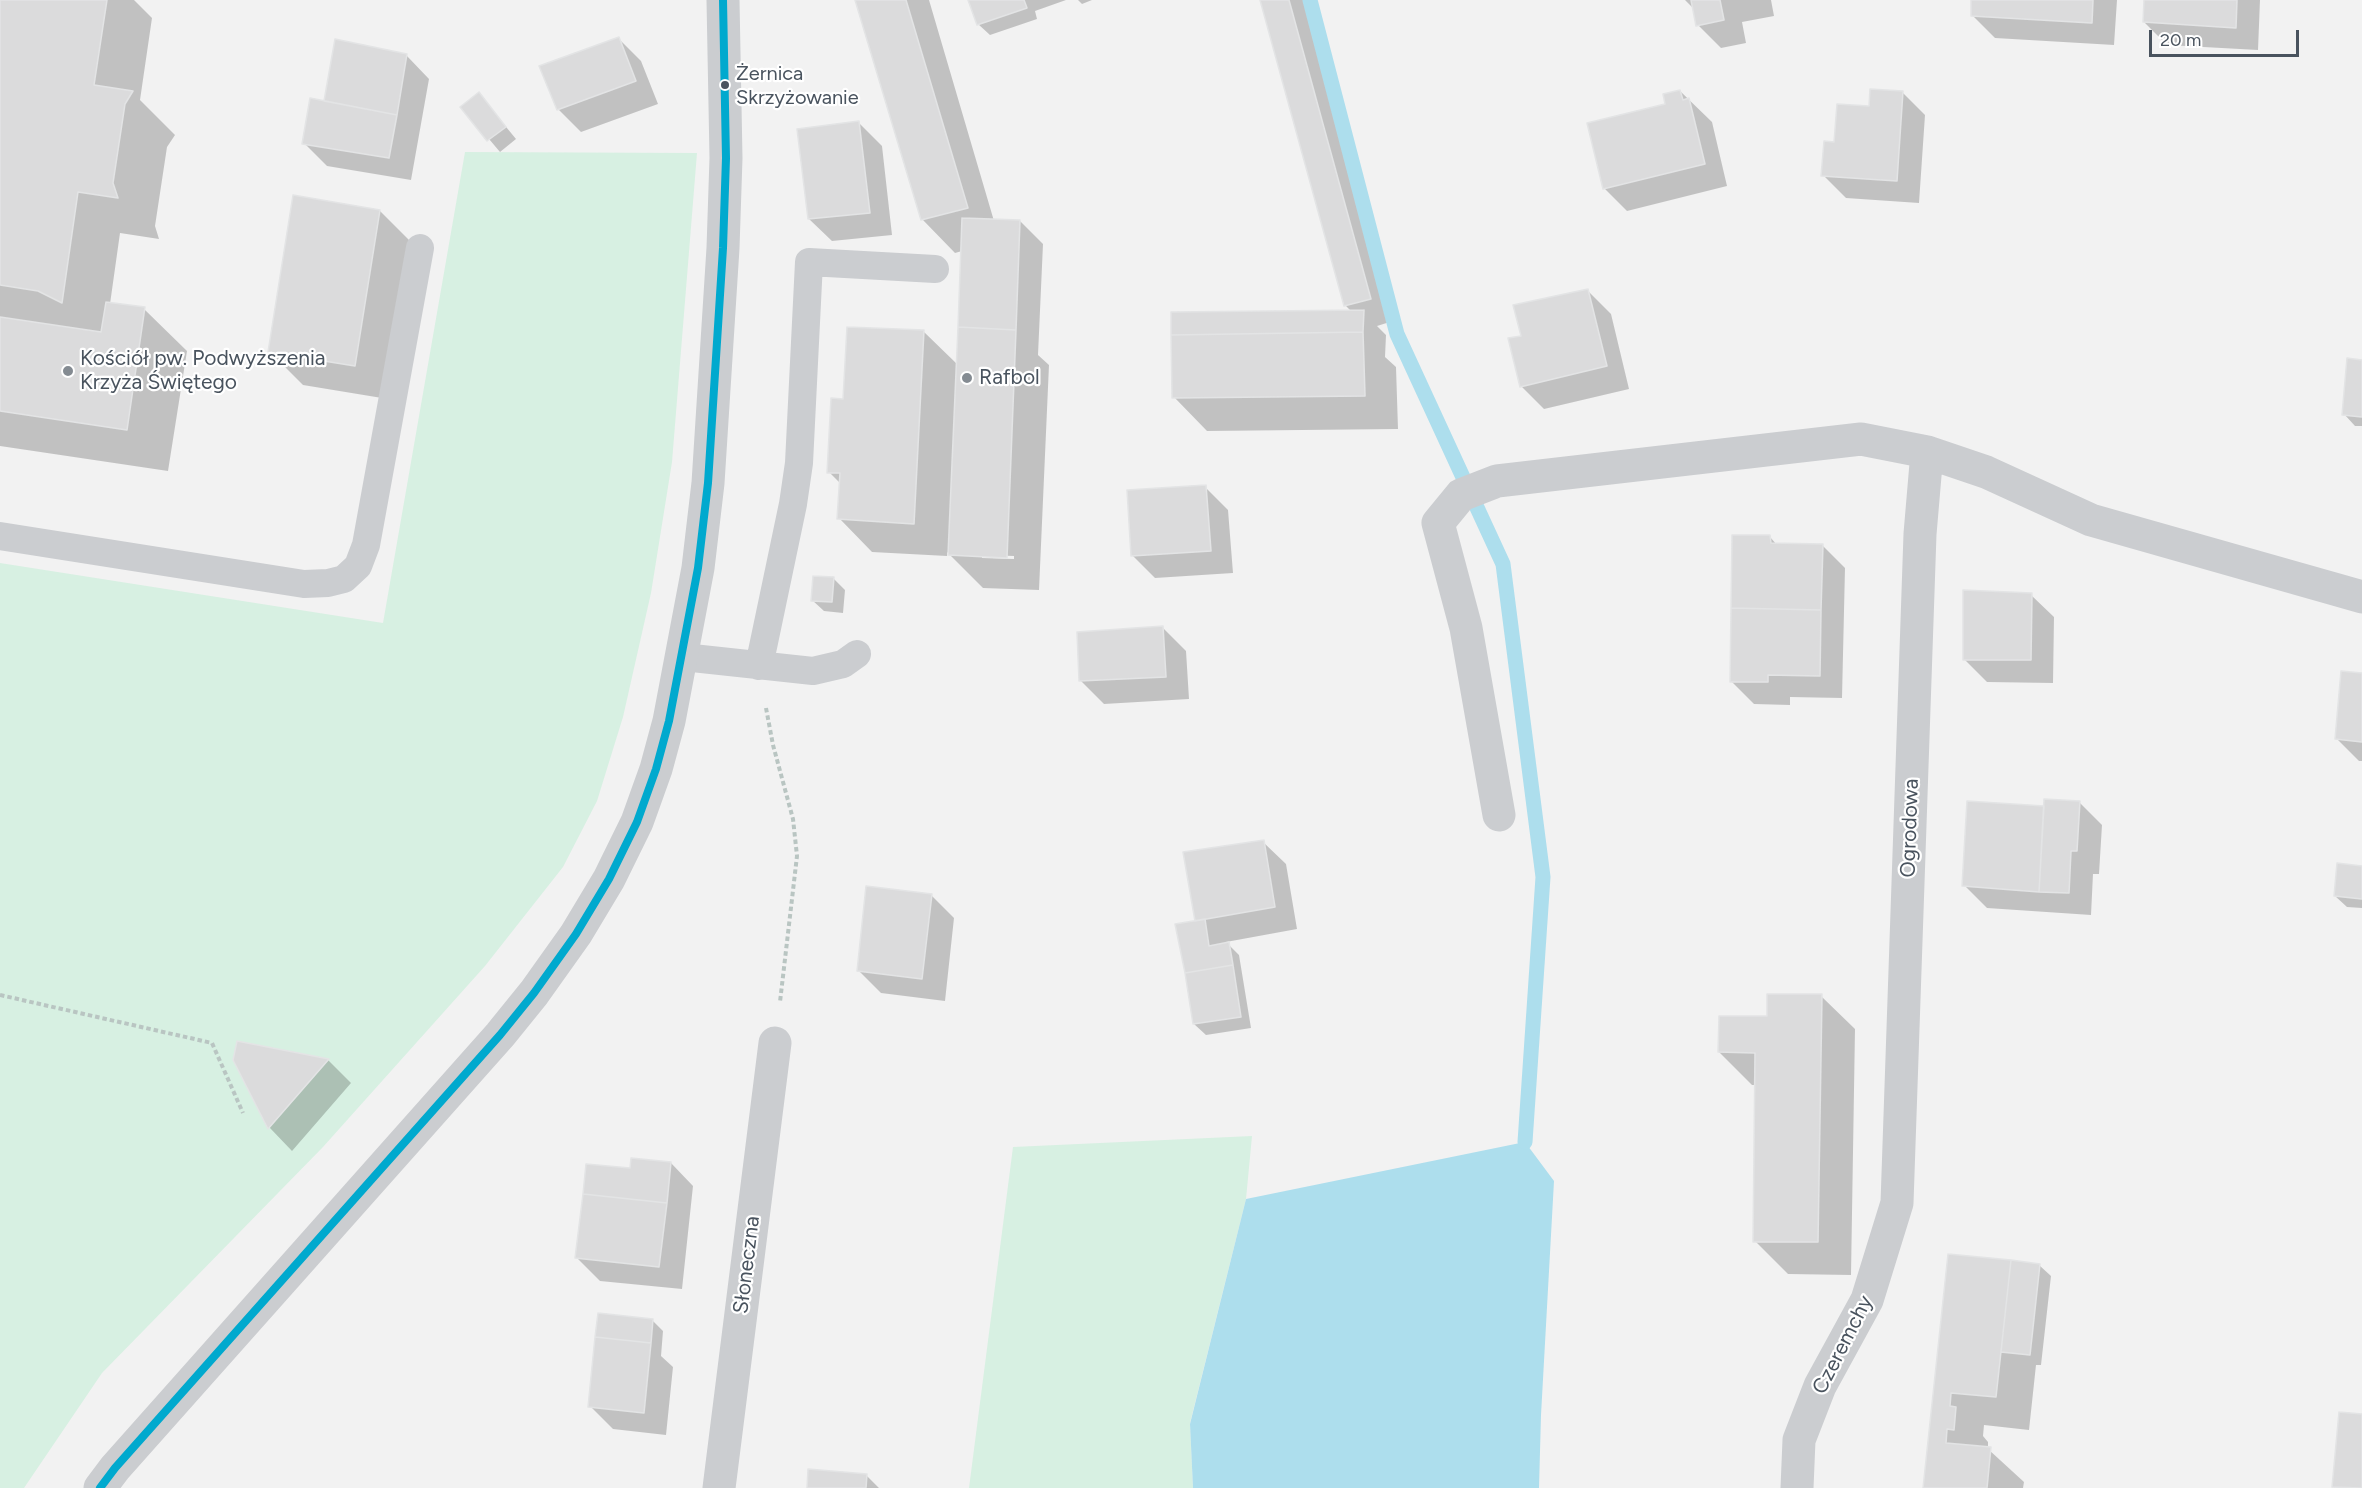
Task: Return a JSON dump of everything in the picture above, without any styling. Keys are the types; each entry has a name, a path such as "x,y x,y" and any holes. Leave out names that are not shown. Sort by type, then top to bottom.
{"street":[{"path":"100,1488 115,1468 500,1035 534,993 576,934 609,879 637,822 659,759 682,657 698,568 707,494 717,366 726,158 723,0"},
{"path":"1499,815 1466,628 1438,523 1461,495 1497,481 1861,439 1927,452 1986,472 2091,520 2362,597"},
{"name":"Ogrodowa","path":"1897,1203 1920,534 1927,452"},
{"name":"Słoneczna","path":"718,1488 775,1042"},
{"name":"Czeremchy","path":"1797,1488 1799,1440 1820,1386 1867,1300 1897,1203"}],"lane":[{"path":"0,536 304,584 328,583 344,579 358,566 366,545 420,248"},
{"path":"759,666 793,504 799,463 809,261 935,269"},
{"path":"682,657 813,671 843,664 857,654"}],"path":[{"path":"773,745 794,819 797,856 775,1042"},
{"path":"0,995 212,1043 243,1113"}],"green space":[{"path":"465,152 697,153 672,462 651,593 623,717 597,801 563,867 485,966 323,1147 102,1373 24,1488 0,1488 0,563 383,623"},
{"path":"1252,1136 1246,1199 1190,1423 1193,1488 969,1488 1013,1147"}],"water":[{"path":"1525,1142 1554,1181 1539,1488 1193,1488 1190,1424 1246,1199"}],"building":[{"path":"0,0 107,0 94,85 133,91 125,104 113,183 118,198 78,192 62,303 38,291 0,285"},
{"path":"855,0 906,0 968,208 921,220"},
{"path":"968,0 1024,0 1027,8 977,25"},
{"path":"1260,0 1289,0 1371,299 1344,306"},
{"path":"1691,0 1720,0 1724,20 1696,26"},
{"path":"1971,0 2093,0 2092,23 1971,16"},
{"path":"2144,0 2237,0 2236,28 2143,22"},
{"path":"619,37 636,81 557,110 539,66"},
{"path":"335,39 407,54 397,115 324,101"},
{"path":"1870,89 1903,91 1897,181 1821,176 1824,141 1834,142 1837,104 1869,106"},
{"path":"1680,90 1683,100 1689,98 1705,164 1603,189 1587,123 1665,104 1663,94"},
{"path":"479,92 506,127 487,141 460,107"},
{"path":"310,98 397,115 389,158 302,144"},
{"path":"859,121 870,213 808,219 797,129"},
{"path":"293,195 380,210 355,366 268,352"},
{"path":"962,218 1020,220 1016,330 958,327"},
{"path":"1588,289 1607,366 1520,387 1508,338 1521,336 1513,305"},
{"name":"Kościół pw. Podwyższenia Krzyża Świętego","path":"106,302 145,307 127,430 0,411 0,317 101,332"},
{"path":"1364,310 1363,332 1171,335 1171,312"},
{"path":"847,327 924,330 914,524 837,519 840,473 827,473 831,398 843,399"},
{"path":"958,327 1016,330 1007,558 948,555"},
{"path":"1363,332 1365,396 1172,398 1171,335"},
{"path":"2347,358 2362,360 2362,417 2342,415"},
{"path":"1206,485 1211,551 1131,556 1127,490"},
{"path":"1732,535 1770,535 1771,543 1823,544 1821,610 1731,608"},
{"path":"813,576 834,577 832,602 811,601"},
{"path":"1963,590 2032,593 2031,660 1963,660"},
{"path":"1731,608 1821,610 1820,676 1768,675 1768,682 1730,682"},
{"path":"1163,626 1166,677 1079,681 1077,632"},
{"path":"2341,671 2362,673 2362,742 2335,739"},
{"path":"2044,799 2080,801 2077,851 2071,851 2069,893 2039,892"},
{"path":"1967,801 2044,806 2039,892 1962,886"},
{"path":"1264,840 1275,907 1195,921 1183,852"},
{"path":"2337,863 2362,866 2362,899 2334,896"},
{"path":"866,886 932,894 922,979 857,971"},
{"path":"1205,919 1209,946 1229,942 1233,965 1185,973 1175,924"},
{"path":"1233,965 1241,1017 1193,1024 1185,973"},
{"path":"1767,994 1822,994 1818,1242 1753,1242 1755,1053 1718,1052 1719,1016 1767,1016"},
{"path":"237,1041 329,1059 268,1129 233,1060"},
{"path":"631,1158 671,1162 667,1203 583,1194 586,1164 630,1168"},
{"path":"583,1194 667,1203 659,1267 575,1258"},
{"path":"1948,1254 2011,1260 1996,1397 1951,1393 1950,1406 1956,1407 1954,1430 1947,1429 1946,1443 1991,1447 1987,1488 1923,1488"},
{"path":"2011,1260 2040,1264 2030,1355 2001,1352"},
{"path":"598,1313 653,1319 651,1343 595,1337"},
{"path":"595,1337 651,1343 644,1413 588,1407"},
{"path":"2339,1412 2362,1414 2362,1488 2332,1487"},
{"path":"808,1469 867,1474 866,1488 807,1488"}],"waterway":[{"path":"1310,0 1397,334 1503,564 1543,877 1525,1142"}],"transit line":[{"path":"100,1488 115,1468 500,1035 534,993 576,934 609,879 637,822 656,769 669,721 698,568 708,483 723,248 726,158 723,0"}],"place":[{"name":"Żernica Skrzyżowanie","path":"725,85"},
{"name":"Kościół pw. Podwyższenia Krzyża Świętego","path":"68,371"},
{"name":"Rafbol","path":"967,378"}]}
